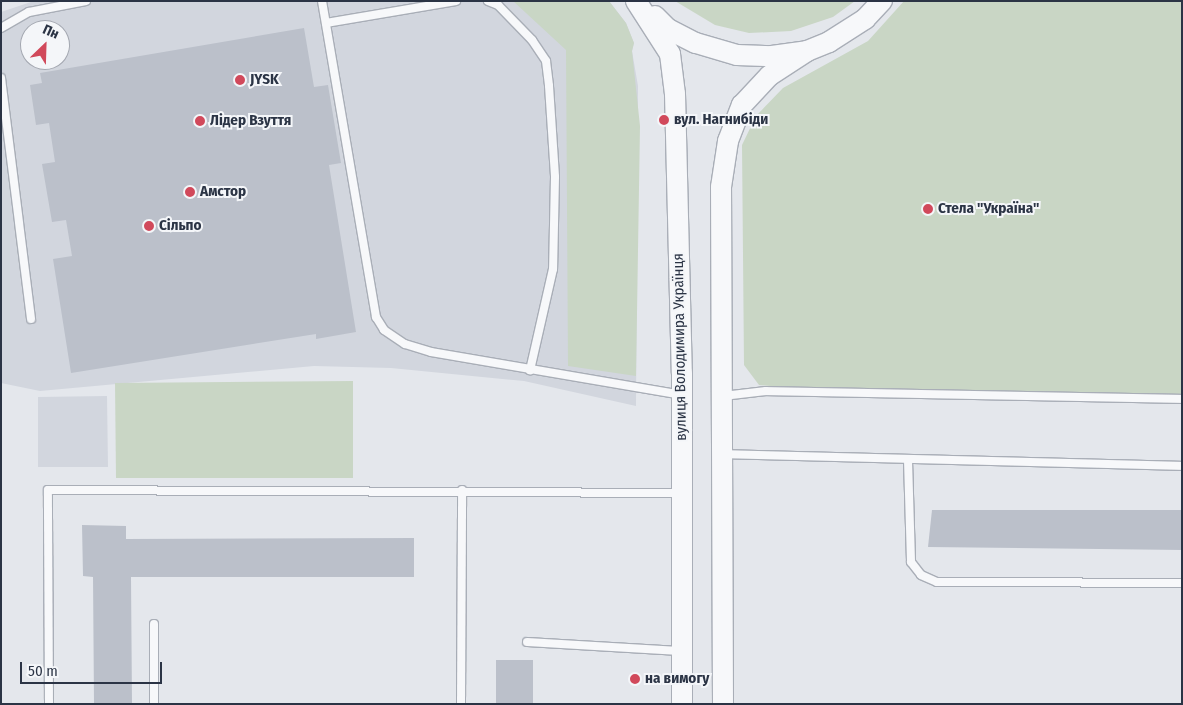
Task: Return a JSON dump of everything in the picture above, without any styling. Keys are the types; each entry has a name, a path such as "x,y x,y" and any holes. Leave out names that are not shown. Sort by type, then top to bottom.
{"street":[{"name":"вулиця Володимира Українця","path":"637,1 668,29 696,43 737,55 772,56 807,52"},
{"name":"вулиця Володимира Українця","path":"637,1 670,54 682,395 682,704"},
{"name":"вулиця Володимира Українця","path":"724,704 724,396 721,187 728,141 742,105 769,76 865,19 882,1"}],"lane":[{"path":"1,28 28,12 86,1"},
{"path":"322,1 376,317 384,330 405,344 530,370 682,395"},
{"path":"326,23 456,1"},
{"path":"488,1 498,5 532,40 546,61 549,86 555,177 553,269 530,370"},
{"path":"1,78 31,319"},
{"path":"724,396 766,391 1182,399"},
{"path":"723,454 1182,466"},
{"path":"908,460 911,562 921,575 937,582 1182,583"},
{"path":"48,704 48,490 462,490 682,493"},
{"path":"461,704 462,490"},
{"path":"154,624 154,704"},
{"path":"527,642 682,651"}],"shaded area":[{"path":"34,1 609,1 626,23 634,43 632,51 638,86 636,406 524,381 391,368 314,366 40,391 1,383 1,12"},
{"path":"107,396 108,467 38,467 38,397"}],"green space":[{"path":"513,1 609,1 626,23 634,43 632,51 640,126 636,376 568,366 566,50"},
{"path":"675,1 855,1 833,17 791,31 749,33 715,25"},
{"path":"904,1 1182,1 1182,394 899,393 781,387 759,385 744,365 742,145 756,116 783,88 868,41"},
{"path":"353,381 353,478 116,478 115,383"}],"building":[{"name":"Амстор","path":"304,28 314,87 328,85 341,163 329,165 356,332 316,339 316,334 71,373 53,259 72,256 66,220 52,222 42,164 55,162 49,123 36,125 30,85 42,83 40,73 70,70 70,68"},
{"path":"932,510 1182,510 1182,550 928,547"},
{"path":"82,525 126,526 126,539 414,538 414,577 131,577 132,704 94,704 93,577 83,576"},
{"path":"496,660 533,660 533,704 496,704"}],"place":[{"name":"JYSK","path":"240,80"},
{"name":"вул. Нагнибіди","path":"664,120"},
{"name":"Лідер Взуття","path":"200,121"},
{"name":"Амстор","path":"190,192"},
{"name":"Стела \"Україна\"","path":"928,209"},
{"name":"Сільпо","path":"149,226"},
{"name":"на вимогу","path":"635,679"}]}
